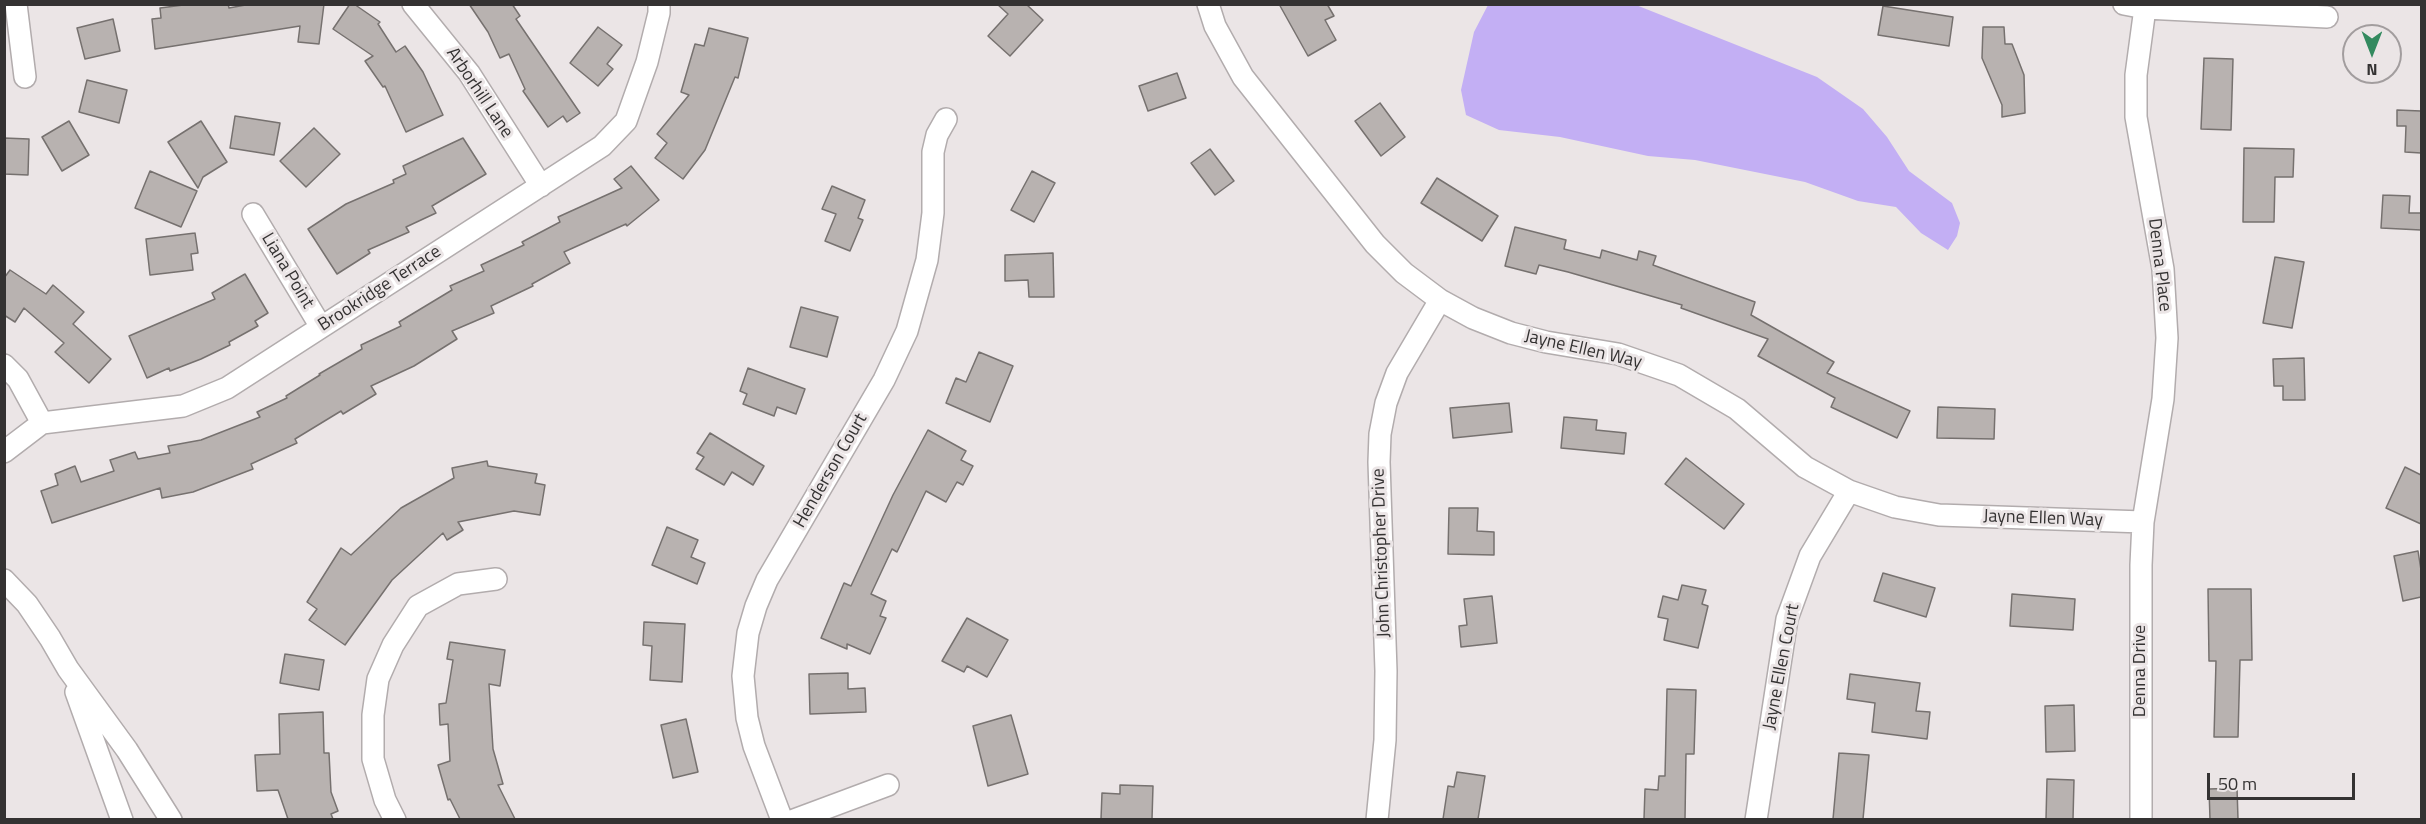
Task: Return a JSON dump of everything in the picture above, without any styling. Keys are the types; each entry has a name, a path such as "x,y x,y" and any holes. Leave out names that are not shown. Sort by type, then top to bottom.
{"street":[{"path":"16,4 25,77"},
{"name":"Arborhill Lane","path":"413,4 469,73 541,186"},
{"name":"Brookridge Terrace","path":"42,423 183,406 227,388 602,146 626,121 647,62 659,13 659,4"},
{"name":"Jayne Ellen Way","path":"1208,4 1215,26 1243,77 1375,244 1404,273 1440,300 1473,318 1511,333 1546,342 1618,354 1679,375 1737,409 1805,467 1849,491 1895,507 1939,515 2143,522"},
{"path":"2124,4 2145,9 2327,17"},
{"name":"Denna Place","path":"2143,522 2163,399 2167,339 2163,269 2136,117 2136,75 2145,9"},
{"name":"Henderson Court","path":"782,819 754,746 747,718 743,676 748,633 767,580 884,380 907,331 927,260 933,213 933,152 937,135 946,119"},
{"name":"Liana Point","path":"254,214 321,327"},
{"name":"John Christopher Drive","path":"1377,819 1384,740 1386,672 1380,434 1386,403 1398,373 1440,300"},
{"path":"4,365 18,378 42,423 4,452"},
{"name":"Jayne Ellen Court","path":"1756,819 1787,619 1810,556 1849,491"},
{"name":"Denna Drive","path":"2141,819 2143,522"},
{"path":"395,819 385,800 373,759 373,715 378,679 393,645 418,606 458,584 496,579"},
{"path":"4,580 27,604 68,669 127,750 171,819"},
{"path":"68,669 122,819"},
{"path":"794,819 888,785"}],"shaded area":[{"path":"1488,5 1636,5 1817,77 1863,109 1887,137 1909,171 1952,203 1960,223 1957,236 1948,250 1921,233 1896,207 1858,201 1805,182 1695,160 1648,156 1560,137 1499,130 1466,115 1461,90 1474,32"}],"building":[{"path":"191,4 228,4 229,8 251,4 324,4 319,44 298,42 300,26 155,49 152,19 161,18 160,8"},
{"path":"350,4 354,4 380,22 378,24 396,52 405,46 423,72 443,115 406,132 385,86 383,87 365,61 373,56 333,29"},
{"path":"469,4 512,4 520,16 516,19 580,113 567,122 563,116 548,127 523,91 525,89 509,54 500,58 488,32"},
{"path":"997,4 1026,4 1043,20 1010,56 988,36 1008,14"},
{"path":"1279,4 1327,4 1334,16 1325,20 1336,40 1308,56"},
{"path":"1883,6 1953,17 1949,46 1878,35"},
{"path":"113,19 120,51 85,59 77,28"},
{"path":"598,27 622,45 607,64 613,69 598,86 570,63"},
{"path":"1983,27 2004,27 2005,44 2012,44 2024,75 2025,113 2002,117 2002,105 1982,58"},
{"path":"709,28 748,38 738,78 735,77 705,150 683,179 655,158 667,143 657,134 689,95 681,92 695,44 704,46"},
{"path":"2204,58 2233,59 2231,130 2201,129"},
{"path":"1177,73 1186,98 1148,111 1139,86"},
{"path":"87,80 127,90 119,123 79,112"},
{"path":"1380,103 1405,137 1381,156 1355,121"},
{"path":"2397,110 2421,111 2421,153 2405,152 2406,126 2397,126"},
{"path":"235,116 280,123 274,155 230,148"},
{"path":"69,121 89,155 62,171 42,137"},
{"path":"201,121 227,162 203,177 198,188 168,142"},
{"path":"314,128 340,154 306,187 280,161"},
{"path":"4,138 29,139 28,175 4,174"},
{"path":"463,138 486,174 432,206 436,213 406,227 409,232 368,250 370,253 337,274 308,229 346,204 394,183 393,180 406,174 403,166"},
{"path":"2244,148 2294,149 2293,177 2275,177 2274,222 2243,222"},
{"path":"1210,149 1234,181 1215,195 1191,163"},
{"path":"631,166 659,200 627,226 626,224 564,252 570,263 532,284 533,286 491,306 494,313 452,331 457,339 414,366 371,386 376,394 343,414 341,411 295,439 297,443 251,464 253,469 193,492 162,498 160,488 52,523 41,491 58,485 55,474 75,466 81,482 114,471 110,460 135,452 138,459 170,453 168,446 201,440 260,417 257,412 287,398 286,396 319,374 362,349 361,345 401,326 399,322 452,290 450,286 484,271 481,265 524,245 522,242 560,222 558,217 622,188 614,179"},
{"path":"150,171 197,191 181,227 135,208"},
{"path":"1032,171 1055,183 1034,222 1011,210"},
{"path":"1437,178 1498,216 1482,241 1421,203"},
{"path":"832,186 865,200 858,218 863,220 850,251 825,241 836,214 822,209"},
{"path":"2383,195 2410,196 2409,213 2421,213 2421,230 2381,228"},
{"path":"1515,227 1566,240 1564,249 1600,258 1602,250 1637,260 1639,251 1656,256 1653,265 1755,302 1751,315 1834,362 1827,373 1910,411 1897,438 1831,407 1835,398 1758,356 1768,339 1681,308 1682,305 1568,272 1539,265 1536,274 1505,266"},
{"path":"195,233 198,253 191,254 193,270 150,275 146,239"},
{"path":"1053,253 1054,297 1029,297 1028,280 1005,281 1005,255"},
{"path":"2275,257 2304,262 2292,328 2263,323"},
{"path":"10,270 46,294 53,285 84,312 73,324 111,359 89,383 55,352 64,343 24,308 15,322 4,315 4,278"},
{"path":"245,274 268,313 255,321 258,326 229,342 230,345 201,359 170,371 169,368 147,378 129,336 215,299 212,293"},
{"path":"801,307 838,317 827,357 790,347"},
{"path":"979,352 1013,366 990,422 946,403 956,378 966,382"},
{"path":"2304,358 2305,400 2283,400 2283,386 2274,386 2273,359"},
{"path":"748,368 805,389 796,414 777,407 774,416 743,404 747,394 740,391"},
{"path":"1509,403 1512,432 1453,438 1450,408"},
{"path":"1938,407 1995,409 1994,439 1937,438"},
{"path":"1564,417 1597,420 1596,430 1626,433 1624,454 1561,448"},
{"path":"928,430 966,451 961,460 973,466 963,485 957,482 946,502 926,491 897,552 892,549 871,594 886,601 880,616 886,618 870,654 847,644 847,649 821,638 844,583 851,586 893,495"},
{"path":"710,433 764,466 753,485 732,472 724,485 696,469 704,457 697,453"},
{"path":"1686,458 1744,504 1724,529 1665,484"},
{"path":"487,461 488,466 537,474 535,483 545,485 540,515 514,511 458,522 463,530 447,540 443,533 392,580 345,645 309,620 317,609 307,602 341,548 351,555 401,508 454,478 452,468"},
{"path":"2405,467 2421,475 2421,524 2386,508"},
{"path":"1449,508 1478,508 1477,531 1494,532 1494,555 1448,554"},
{"path":"667,527 698,540 691,557 705,563 697,584 652,565"},
{"path":"2418,551 2421,597 2403,601 2394,556"},
{"path":"1883,573 1935,588 1926,617 1874,601"},
{"path":"1682,585 1706,590 1702,604 1708,606 1698,648 1664,640 1668,619 1658,617 1663,596 1678,600"},
{"path":"2208,589 2251,589 2252,660 2240,660 2238,737 2214,737 2216,661 2209,661"},
{"path":"2012,594 2075,599 2073,630 2010,626"},
{"path":"1492,596 1497,643 1461,647 1459,626 1467,625 1464,599"},
{"path":"967,618 1008,640 987,677 967,666 964,672 942,661"},
{"path":"644,622 685,624 682,682 650,680 652,646 643,645"},
{"path":"450,642 505,650 500,686 489,684 493,749 503,784 498,785 515,819 460,819 450,799 448,800 438,765 450,761 448,724 440,725 439,704 446,703 453,660 447,659"},
{"path":"285,654 324,660 319,690 280,683"},
{"path":"848,673 848,689 865,688 866,712 810,714 809,674"},
{"path":"1850,674 1920,683 1916,711 1930,712 1927,739 1872,732 1875,703 1847,699"},
{"path":"1667,689 1696,690 1694,754 1686,754 1685,819 1644,819 1645,789 1658,790 1659,776 1665,776"},
{"path":"2074,705 2075,751 2046,752 2045,706"},
{"path":"323,712 324,753 329,753 331,792 338,811 331,814 333,819 288,819 278,790 257,791 255,755 280,754 279,714"},
{"path":"1011,715 1028,774 988,786 973,726"},
{"path":"686,719 698,772 673,778 661,725"},
{"path":"1839,753 1869,755 1863,819 1833,819"},
{"path":"1457,772 1485,776 1478,819 1443,819 1448,786 1454,787"},
{"path":"2047,779 2074,780 2073,819 2046,819"},
{"path":"1120,785 1153,786 1152,819 1101,819 1102,793 1120,794"},
{"path":"2237,788 2238,819 2210,819 2209,789"}]}
